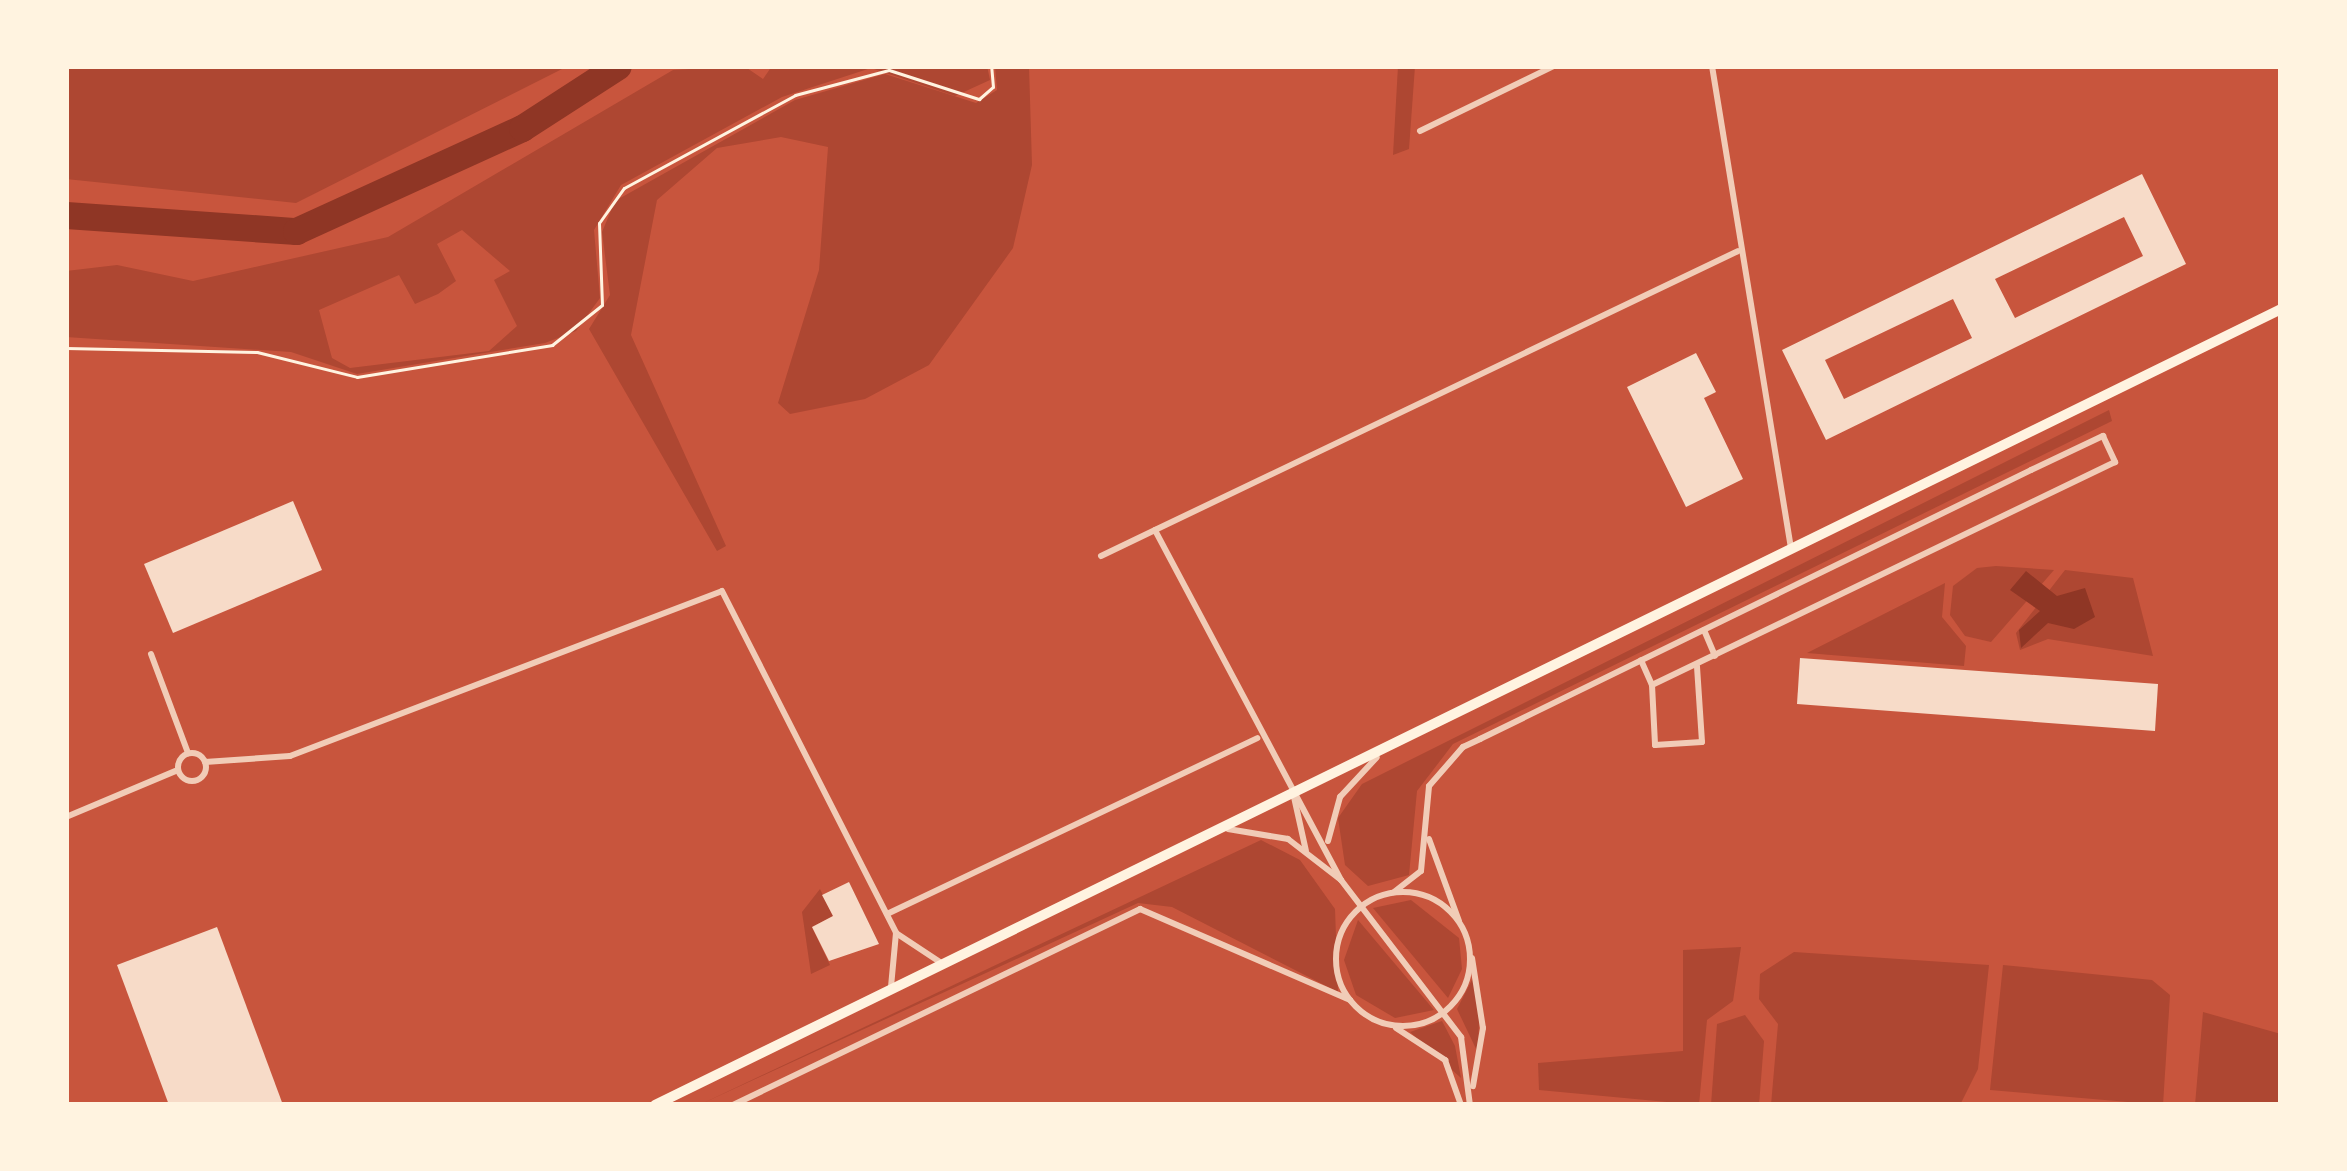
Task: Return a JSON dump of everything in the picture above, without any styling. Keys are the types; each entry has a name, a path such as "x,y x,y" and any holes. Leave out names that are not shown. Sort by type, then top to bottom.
{"main road":[{"path":"655,1105 1377,757 2281,309"}],"street":[{"path":"1420,130 1554,66"},
{"path":"1712,66 1738,251 1791,549"},
{"path":"1101,556 1738,251"},
{"path":"1350,1000 1337,946 1362,906 1394,892 1420,871 1428,836 1429,786 1448,759 2103,436 2115,462 1652,685"},
{"path":"1155,530 1257,738 1328,845 1341,880"},
{"path":"151,654 188,753 205,762 290,756 722,591 896,933 891,990"},
{"path":"1704,630 1715,656"},
{"path":"1640,661 1652,685 1655,745 1702,742 1697,664"},
{"path":"887,914 1257,738"},
{"path":"66,817 178,770 188,753"},
{"path":"1328,845 1340,797 1377,757"},
{"path":"178,770 195,781 205,762"},
{"path":"1294,797 1308,854"},
{"path":"1228,829 1276,835 1341,880 1445,1011 1467,1053 1471,1100"},
{"path":"1428,836 1470,952 1483,1028 1471,1100"},
{"path":"1394,892 1437,901 1459,921"},
{"path":"733,1105 1140,909 1350,1000 1394,1025 1445,1060 1461,1105"},
{"path":"896,933 943,964"},
{"path":"1445,1011 1470,952"},
{"path":"1394,1025 1445,1011"}],"path":[{"path":"66,348 257,352 357,377 552,345 602,304 599,223 624,188 795,95 890,70 973,100 992,90 991,66"}],"shaded area":[{"path":"66,66 568,66 296,203 66,179"},
{"path":"744,66 763,79 772,66 987,66 990,80 955,96 871,68 782,97 621,185 594,230 600,298 576,331 545,343 357,374 291,352 66,337 66,271 117,265 193,281 388,237 673,70","holes":["462,230 510,271 494,280 517,326 489,351 350,368 332,358 319,310 399,275 415,304 438,294 456,281 437,244"]},
{"path":"995,66 1029,66 1032,165 1013,248 929,365 865,399 790,414 778,403 819,270 828,147 781,137 717,148 657,200 631,335 726,546 717,551 589,329 610,295 602,232 615,201 795,100 885,74 976,103 997,90"},
{"path":"1398,66 1415,66 1409,149 1393,155"},
{"path":"2109,410 2112,421 1453,744 1417,791 1409,875 1368,886 1345,865 1338,818 1362,784"},
{"path":"1977,568 2054,570 1991,642 1965,636 1950,615 1953,586"},
{"path":"2065,570 2133,578 2153,656 2048,639 2020,650 2016,633"},
{"path":"2026,571 2057,596 2085,588 2095,617 2074,629 2048,623 2021,648 2019,630 2040,611 2010,590"},
{"path":"1945,583 1942,617 1966,646 1964,666 1807,653"},
{"path":"1261,840 1300,860 1335,909 1338,992 1172,907 1138,903 699,1105"},
{"path":"820,889 833,916 812,927 830,965 811,974 802,912"},
{"path":"1411,900 1459,938 1462,969 1448,998 1373,908"},
{"path":"1358,920 1434,1010 1395,1018 1356,995 1344,960"},
{"path":"1741,947 1733,1001 1707,1020 1699,1105 1539,1090 1538,1063 1683,1051 1683,950"},
{"path":"1794,952 1989,965 1978,1069 1961,1103 1771,1105 1778,1024 1759,999 1760,974"},
{"path":"2003,965 2152,980 2170,995 2163,1105 1990,1090"},
{"path":"1474,976 1479,1019 1478,1053 1457,1009"},
{"path":"2203,1012 2281,1034 2281,1105 2195,1105"},
{"path":"1745,1015 1764,1041 1759,1105 1711,1105 1717,1024"},
{"path":"1442,1021 1455,1046 1461,1078 1410,1032"}],"building":[{"path":"2142,174 2186,264 1826,440 1782,350","holes":["2124,217 2143,256 2015,318 1995,279","1953,299 1972,338 1844,399 1825,360"]},
{"path":"1696,353 1716,392 1704,398 1743,479 1686,507 1627,387"},
{"path":"293,501 322,570 173,633 144,564"},
{"path":"1800,658 2158,684 2155,731 1797,704"},
{"path":"849,882 879,944 829,961 812,927 833,916 822,895"},
{"path":"217,927 283,1105 169,1105 117,965"}],"waterway":[{"path":"66,215 296,231 522,128 618,66"}]}
